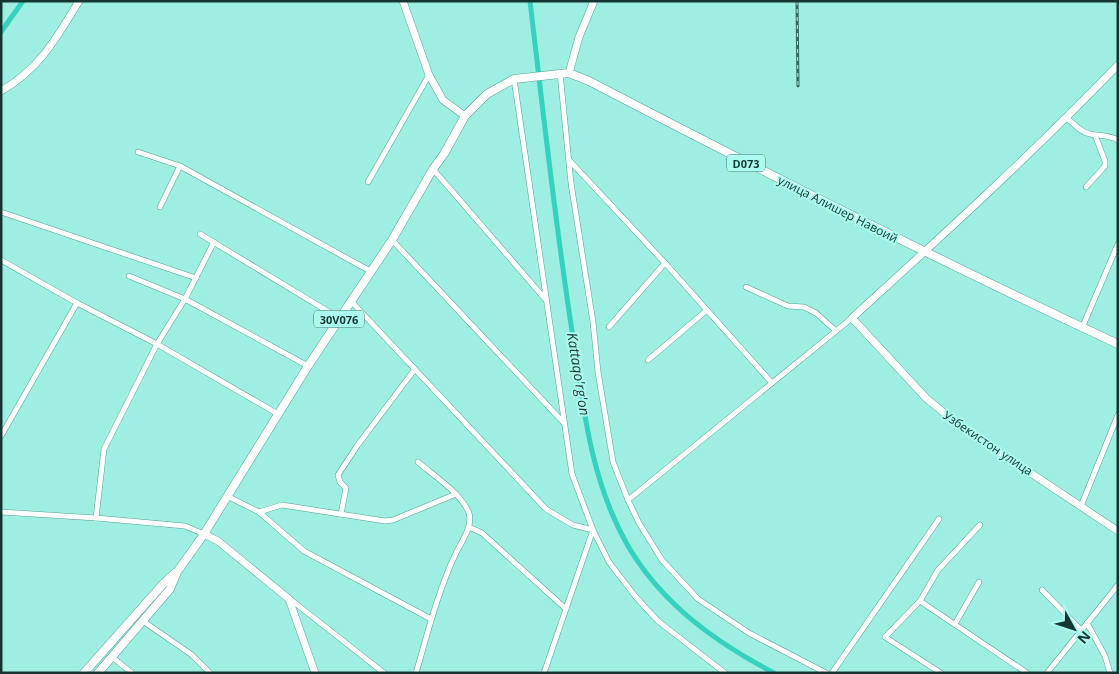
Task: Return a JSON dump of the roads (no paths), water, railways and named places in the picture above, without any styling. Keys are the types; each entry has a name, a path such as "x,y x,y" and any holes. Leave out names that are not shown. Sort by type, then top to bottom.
{"main road":[{"name":"улица Алишер Навоий","path":"560,72 569,73 589,81 924,253 1118,344"},
{"name":"30V076","path":"98,673 170,589 177,572 204,534 308,366 350,300 392,240 465,116 488,94 514,79 560,72"},
{"name":"30V076","path":"84,673 164,583 177,572"}],"street":[{"path":"1,91 14,84 36,65 50,48 80,1"},
{"path":"402,1 429,75 443,100 465,116"},
{"path":"569,73 579,37 594,1"},
{"path":"628,500 852,318 1067,118 1118,66"},
{"path":"560,72 569,160 593,322 598,372 613,462 638,523 662,560 698,599 749,634 826,673"},
{"path":"368,182 429,75"},
{"path":"514,79 572,474 593,530 610,562 635,596 658,621 725,673"},
{"path":"1067,118 1080,130 1095,135 1109,136 1118,140"},
{"path":"1086,187 1105,166 1105,161 1095,135"},
{"path":"138,152 180,166 370,271"},
{"path":"569,160 665,263 772,383"},
{"path":"160,207 180,166"},
{"path":"433,169 547,300"},
{"path":"1,212 196,278"},
{"path":"200,234 339,318"},
{"path":"392,240 565,423"},
{"path":"96,518 104,449 157,344 185,299 214,242"},
{"path":"1082,328 1118,244"},
{"path":"1,260 77,303 157,344 278,414"},
{"path":"609,327 665,263"},
{"path":"130,276 185,299 308,366"},
{"path":"746,287 788,306 804,307 816,313 836,331"},
{"path":"350,300 546,510 573,525 593,530"},
{"path":"1,436 77,303"},
{"path":"648,360 707,310"},
{"name":"Узбекистон улица","path":"852,318 926,398 953,421 1118,531"},
{"path":"341,514 346,488 340,482 338,475 357,446 415,369"},
{"path":"1081,506 1118,415"},
{"path":"416,673 444,579 469,527 470,515 456,494 418,462"},
{"path":"259,512 282,505 385,521 392,520 456,494"},
{"path":"226,496 259,512 304,551 431,620"},
{"path":"1,512 184,526 204,534 218,542 384,673"},
{"path":"832,673 939,519"},
{"path":"941,673 885,637 920,601 938,570 980,524"},
{"path":"469,527 482,533 566,609"},
{"path":"544,673 593,530"},
{"path":"956,624 979,582"},
{"path":"1047,673 1118,585"},
{"path":"1042,590 1081,630"},
{"path":"289,599 315,673"},
{"path":"920,601 1027,673"},
{"path":"143,621 192,655 210,673"},
{"path":"1087,623 1104,656 1110,673"},
{"path":"112,657 132,673"}],"waterway":[{"name":"Kattaqo'rg'on","path":"1,32 23,1"},
{"name":"Kattaqo'rg'on","path":"530,1 555,208 580,387 596,468 605,495 615,521 628,546 657,586 692,620 731,648 774,673"}],"railway":[{"path":"797,1 798,86"}]}
